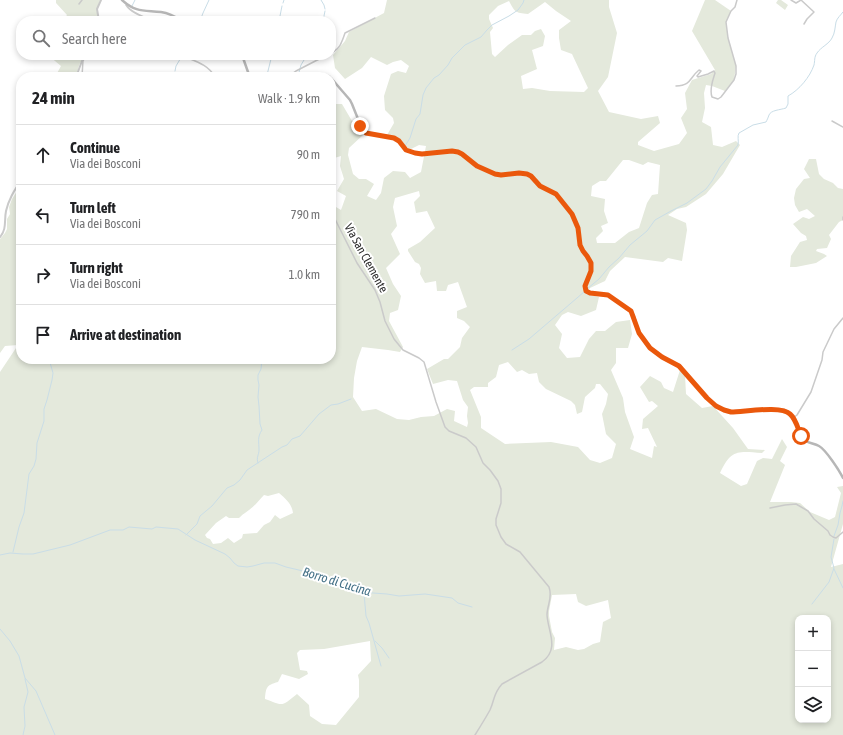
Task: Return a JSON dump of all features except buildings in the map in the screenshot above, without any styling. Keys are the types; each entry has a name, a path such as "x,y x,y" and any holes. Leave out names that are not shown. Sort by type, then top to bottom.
{"main road":[{"path":"124,1 137,10 164,13 171,16"},
{"path":"244,60 248,72"},
{"path":"336,84 350,100 360,126 366,133 394,138 399,141 406,150 415,153 458,152 477,166 495,174 527,174 531,176 540,186 556,194 572,214 578,228 580,245 591,263 591,271 585,286 586,291 590,293 608,295 631,311 639,333 650,348 662,357 679,366 716,406 731,412 783,410 790,413 794,418 802,438 820,446 837,466 843,478"}],"street":[{"path":"79,4 82,0"},
{"path":"99,16 98,10 101,0"},
{"path":"676,86 687,84 695,72 699,70 701,71 697,76 698,77 714,71 716,72 711,93 712,97 718,99 734,80 736,66 728,38 726,22 731,11 735,7 737,0"},
{"path":"791,0 796,3 800,0 814,12 804,24"},
{"path":"124,1 130,9 143,16"},
{"path":"336,50 342,42 345,33 374,18"},
{"path":"78,72 83,60"},
{"path":"82,72 83,60"},
{"path":"193,60 204,65 212,72"},
{"path":"294,72 317,60"},
{"path":"832,121 843,127"},
{"path":"0,237 5,228 6,211 9,201 16,189"},
{"name":"Via San Clemente","path":"336,224 357,263 375,290 385,321 394,339 403,350 417,356 424,362 445,426 449,431 466,438 476,448 484,463 498,481 501,489 501,503 496,519 497,528 501,537 506,544 520,552 549,587 551,596 547,615 552,639 549,653 542,662 502,684 497,689 490,708 475,735"},
{"path":"794,418 811,392 822,360 823,352 834,329 843,318"},
{"path":"770,508 796,504 808,511 833,537 836,538 843,532"}],"shaded area":[{"path":"56,0 100,0 97,9 98,16 66,16 56,3"},
{"path":"387,0 609,0 609,7 617,33 608,77 598,91 609,112 641,119 658,116 660,123 638,142 638,145 654,151 679,144 687,133 681,118 687,109 685,93 692,80 711,74 715,70 692,31 705,0 715,0 731,11 726,22 728,38 736,66 734,80 725,91 706,85 704,93 705,108 702,122 711,127 713,145 722,147 736,141 740,145 723,174 706,194 686,207 677,209 668,215 686,223 687,230 682,261 668,258 663,262 625,257 610,271 605,281 590,288 586,294 599,297 596,310 581,316 568,312 562,315 555,325 562,334 559,348 567,358 580,357 589,339 596,331 605,331 616,322 630,320 632,334 628,348 616,348 616,363 611,370 623,398 625,412 634,437 630,449 652,458 654,446 657,447 648,428 642,429 643,419 658,406 652,401 649,402 640,387 650,376 661,382 664,388 673,392 680,370 685,375 686,394 702,408 713,406 733,428 748,449 765,450 762,453 736,453 728,459 720,473 741,486 747,484 757,461 763,458 772,459 782,439 787,447 780,461 785,465 770,502 800,503 810,512 829,520 835,517 841,493 837,487 843,486 843,524 831,567 843,564 843,735 0,735 0,372 16,348 16,364 336,364 336,207 341,210 346,196 337,191 344,179 340,166 341,156 336,158 336,104 342,104 352,121 363,135 349,148 348,155 353,174 359,179 366,179 374,184 367,196 376,200 381,193 384,178 393,171 405,172 410,178 421,172 426,146 419,145 411,149 398,138 387,135 394,123 393,118 385,110 384,96 391,74 398,71 406,73 409,66 401,60 387,65 371,57 362,68 345,79 335,68 334,60 336,60 336,52 345,41 349,32 384,13","holes":["509,1 516,11 528,14 545,2 571,21 559,30 561,50 572,54 588,88 584,92 550,91 532,88 523,89 521,76 537,69 532,50 543,46 545,36 541,29 535,31 531,35 522,35 495,57 492,54 490,32 493,28 489,15 498,6","623,160 629,160 643,165 648,162 660,165 658,194 652,195 647,203 639,228 629,232 615,243 597,243 596,238 603,231 601,226 608,223 604,211 605,199 591,196 592,186 600,181 606,181","419,191 420,196 414,202 416,213 427,211 435,228 420,242 408,249 408,251 415,262 419,264 421,268 420,274 425,283 436,281 437,291 446,291 448,285 458,282 467,307 457,311 457,318 464,321 470,327 462,338 460,347 448,359 444,359 427,369 433,384 448,380 457,381 463,400 468,407 467,427 454,421 455,411 447,409 434,416 409,420 397,419 376,409 362,411 353,397 357,361 362,347 400,352 403,347 389,321 390,313 398,310 401,296 393,284 386,268 400,254 391,234 397,226 393,207 395,198","508,362 517,372 522,370 529,374 537,373 539,382 546,389 571,401 575,405 577,414 582,412 585,397 595,388 596,384 600,384 608,394 602,414 606,434 616,444 612,458 600,463 590,460 578,447 551,442 505,444 481,428 481,417 470,390 474,387 488,387 488,383 496,377 499,365","279,493 290,504 293,513 280,519 275,515 270,522 264,525 257,533 243,534 242,538 234,543 228,538 221,543 213,544 205,535 216,523 226,516 229,518 239,518 253,507 264,495 268,496","576,594 578,602 586,606 608,600 611,618 603,622 600,642 584,649 578,650 566,647 554,650 555,638 552,632 549,616 552,595","370,641 371,661 358,675 359,697 336,725 322,724 310,716 309,705 297,694 282,704 265,699 267,688 271,684 278,682 282,674 299,679 308,674 307,671 300,670 297,653 300,650 324,649"]},
{"path":"778,0 781,0 788,5 785,10 776,3"},
{"path":"54,60 82,60 77,72 58,72 61,66"},
{"path":"809,159 816,159 819,174 824,179 833,183 838,188 843,189 843,220 839,222 829,235 831,239 827,248 817,249 816,251 827,256 816,263 790,267 791,256 800,242 807,240 806,236 793,224 803,217 809,219 815,216 807,209 799,212 795,205 794,198 796,189 804,179 810,178 804,169"},
{"path":"16,193 16,345 5,346 0,353 0,239 7,229 7,219 10,214 9,207"}],"waterway":[{"path":"132,6 135,0"},
{"path":"202,16 209,0"},
{"path":"321,0 325,9"},
{"path":"405,146 410,138 416,119 420,114 423,95 426,88 434,78 439,75 452,58 465,45 481,37 492,25 518,10 524,0"},
{"path":"280,16 282,6"},
{"path":"324,16 325,11"},
{"path":"587,289 599,279 630,245 647,231 655,220 687,203 706,189 720,167 738,145 739,133 753,125 766,122 770,113 786,108 788,104 788,96 800,87 807,78 814,65 816,54 831,40 838,18 843,12"},
{"path":"175,71 180,60"},
{"path":"268,72 271,60"},
{"path":"299,72 304,60"},
{"path":"512,350 529,339 584,292"},
{"path":"13,552 24,513 29,474 36,459 37,443 44,421 44,409 53,373 50,364"},
{"path":"258,463 259,437 262,430 260,424 258,397 258,375 262,364"},
{"path":"186,535 197,524 200,516 212,506 227,488 240,480 247,470 287,445 292,439 300,436 319,414 331,405 351,399"},
{"path":"834,536 843,501"},
{"name":"Borro di Cucina","path":"0,555 10,553 33,554 70,545 110,530 123,530 129,527 178,529 195,540 225,554 238,566 247,567 264,563 275,563 337,579 364,592 399,596 425,594 452,598 458,603 472,607"},
{"path":"812,604 829,582 834,568 831,557 834,539"},
{"path":"834,569 843,588"},
{"path":"364,593 366,616 381,666"},
{"path":"0,629 10,641 19,656 25,678 36,691 55,735"},
{"path":"375,641 389,658"},
{"path":"23,735 25,726 24,707 28,692 25,679"}],"route":[{"path":"360,126 366,133 396,139 406,150 415,153 426,154 455,151 460,152 477,166 495,174 501,175 523,173 531,176 540,186 556,194 572,214 578,228 581,248 590,260 592,266 585,286 586,291 590,293 612,296 631,311 642,339 657,354 679,366 713,404 731,412 777,409 786,411 792,416 801,436"}]}
